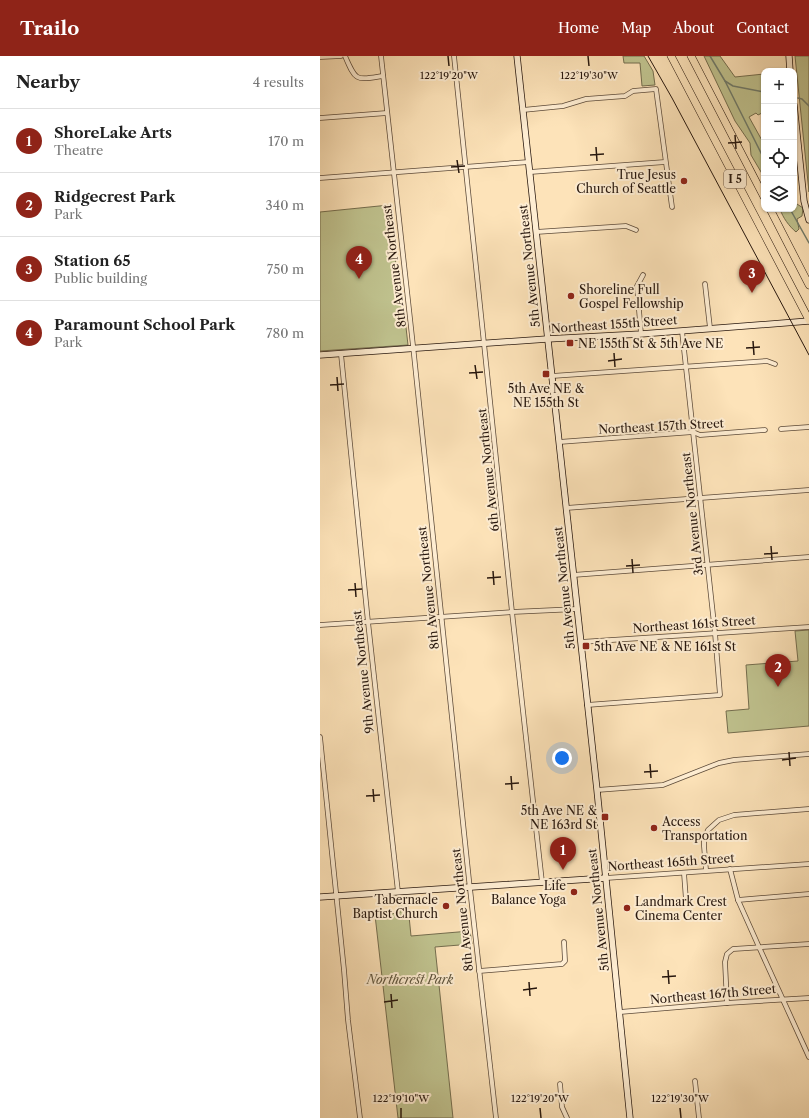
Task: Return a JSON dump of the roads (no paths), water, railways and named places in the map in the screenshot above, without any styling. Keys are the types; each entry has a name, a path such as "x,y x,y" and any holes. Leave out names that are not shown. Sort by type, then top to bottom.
{"highway":[{"name":"I 5","path":"670,56 809,320"},
{"name":"I 5","path":"691,56 761,191"},
{"path":"772,212 809,284"}],"street":[{"path":"320,57 342,56"},
{"path":"345,56 352,73 356,77 383,76"},
{"name":"8th Avenue Northeast","path":"381,56 414,349 470,887 496,1118"},
{"name":"6th Avenue Northeast","path":"454,56 512,612 542,882"},
{"name":"5th Avenue Northeast","path":"517,56 588,704 630,1118"},
{"path":"789,56 790,68"},
{"path":"523,110 563,106 586,99 625,96 633,91 656,89 672,208"},
{"path":"320,118 387,113"},
{"path":"797,134 804,201 809,220"},
{"path":"320,178 529,162"},
{"path":"530,172 665,162"},
{"path":"536,232 626,226 636,230"},
{"path":"641,334 637,286 643,275"},
{"path":"705,284 710,328"},
{"name":"Northeast 155th Street","path":"320,355 641,334 809,320"},
{"name":"3rd Avenue Northeast","path":"588,704 720,695 708,564 682,331"},
{"name":"9th Avenue Northeast","path":"341,354 368,622 398,892"},
{"path":"552,376 767,361 775,364"},
{"path":"781,429 809,427"},
{"name":"Northeast 157th Street","path":"559,442 693,432 700,435 765,430"},
{"path":"566,508 809,490"},
{"path":"573,575 809,557"},
{"path":"320,625 577,609"},
{"name":"Northeast 161st Street","path":"581,642 809,627"},
{"path":"320,737 348,1020 360,1118"},
{"path":"597,790 663,785 719,763 734,760 809,754"},
{"path":"706,870 704,846 706,834 710,827 719,820 734,815 809,809"},
{"name":"Northeast 165th Street","path":"320,897 809,864"},
{"path":"730,869 738,900 809,1057"},
{"path":"684,873 686,900 689,904"},
{"path":"738,900 809,894"},
{"path":"479,971 562,964 565,961 564,942"},
{"path":"726,1003 725,962 727,954 733,949 809,944"},
{"name":"Northeast 167th Street","path":"620,1012 809,998"},
{"path":"695,1081 699,1118"},
{"path":"560,1084 562,1107 567,1118"}],"waterway":[{"path":"710,56 725,81 733,86 761,91"},
{"path":"725,81 761,153"},
{"path":"798,98 802,99 809,106"},
{"path":"792,212 809,243"}],"tram line":[{"path":"648,56 672,98 809,355"}],"place":[{"name":"True Jesus Church of Seattle","path":"684,181"},
{"name":"Paramount School Park","path":"359,279"},
{"name":"Station 65","path":"752,293"},
{"name":"Shoreline Full Gospel Fellowship","path":"571,296"},
{"name":"NE 155th St & 5th Ave NE","path":"570,343"},
{"name":"5th Ave NE & NE 155th St","path":"546,374"},
{"name":"5th Ave NE & NE 161st St","path":"586,646"},
{"name":"Ridgecrest Park","path":"778,687"},
{"name":"5th Ave NE & NE 163rd St","path":"605,817"},
{"name":"Access Transportation","path":"654,828"},
{"name":"ShoreLake Arts","path":"563,870"},
{"name":"Life Balance Yoga","path":"574,892"},
{"name":"Tabernacle Baptist Church","path":"446,906"},
{"name":"Landmark Crest Cinema Center","path":"627,908"}],"park label":[{"name":"Northcrest Park","path":"410,979"}]}
